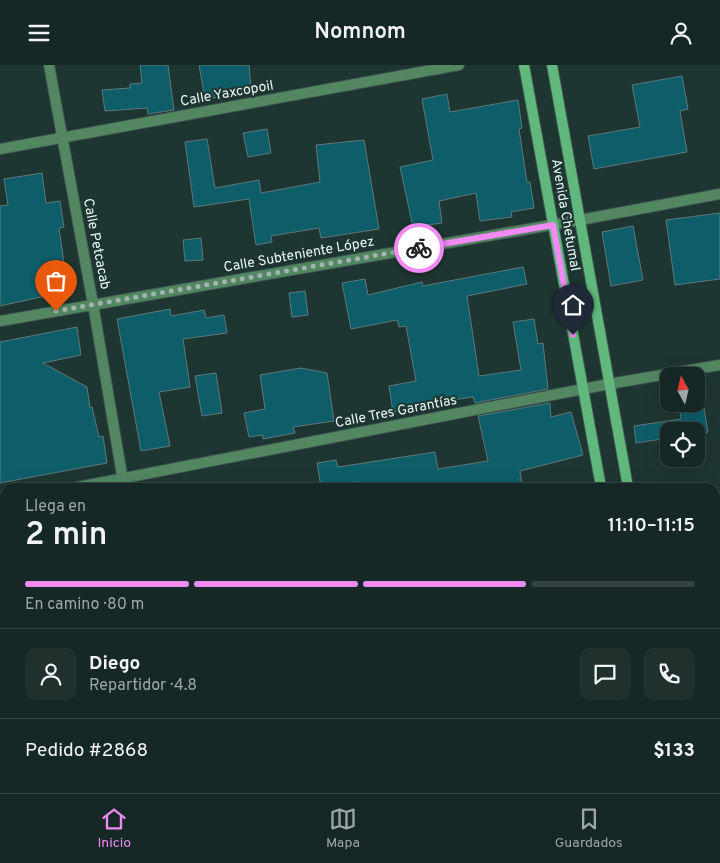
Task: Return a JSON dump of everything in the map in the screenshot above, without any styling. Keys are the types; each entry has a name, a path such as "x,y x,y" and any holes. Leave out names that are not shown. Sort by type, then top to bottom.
{"main road":[{"name":"Avenida Chetumal","path":"524,65 599,483"},
{"name":"Avenida Chetumal","path":"552,65 627,483"}],"street":[{"name":"Calle Petcacab","path":"49,65 93,304 123,483"},
{"name":"Calle Yaxcopoil","path":"0,149 460,65"},
{"name":"Calle Subteniente López","path":"0,321 553,225 720,194"},
{"name":"Calle Tres Garantías","path":"123,483 583,390 720,365"}],"building":[{"path":"140,65 168,65 174,110 148,114 147,108 105,111 102,90 130,88 130,84 142,83"},
{"path":"199,65 249,65 251,89 225,92 226,96 205,99"},
{"path":"682,76 688,109 680,111 687,152 594,169 588,136 640,127 632,85"},
{"path":"447,94 450,112 518,100 522,128 519,129 527,182 530,182 534,208 511,212 512,217 480,221 476,193 439,201 442,223 413,227 400,167 433,160 422,99"},
{"path":"267,129 271,153 248,157 243,133"},
{"path":"207,139 215,188 259,180 261,193 320,182 316,145 364,140 379,229 321,238 319,228 271,236 272,242 256,245 249,199 194,207 185,142"},
{"path":"42,173 46,203 60,201 64,227 59,228 68,291 0,306 0,206 8,205 4,179"},
{"path":"720,213 720,279 675,285 666,220"},
{"path":"633,226 643,280 611,286 602,232"},
{"path":"201,238 203,260 185,261 183,240"},
{"path":"523,267 527,284 467,296 479,376 521,370 513,322 534,319 538,344 543,343 548,389 475,403 473,397 439,402 440,405 393,412 389,386 416,381 406,326 399,327 397,320 351,329 342,283 365,279 368,295 422,282 423,286"},
{"path":"305,291 308,315 292,317 289,293"},
{"path":"170,309 171,316 204,310 206,318 224,315 227,333 183,339 190,387 159,392 170,446 141,451 117,319"},
{"path":"77,327 81,355 43,363 87,387 90,408 92,407 99,437 103,436 107,463 0,483 0,342"},
{"path":"301,368 327,373 334,421 293,427 295,433 263,439 263,435 249,437 244,413 265,409 260,375"},
{"path":"216,373 222,413 202,416 195,376"},
{"path":"550,403 551,417 571,412 583,455 520,471 522,483 320,483 317,463 336,460 338,467 435,452 438,469 488,461 478,416"},
{"path":"680,413 705,413 708,432 705,432 705,422 661,422 681,419"},
{"path":"660,422 660,439 636,443 634,426"}],"way so far":[{"path":"56,311 419,248"}],"route":[{"path":"419,248 553,225 573,335"}]}
